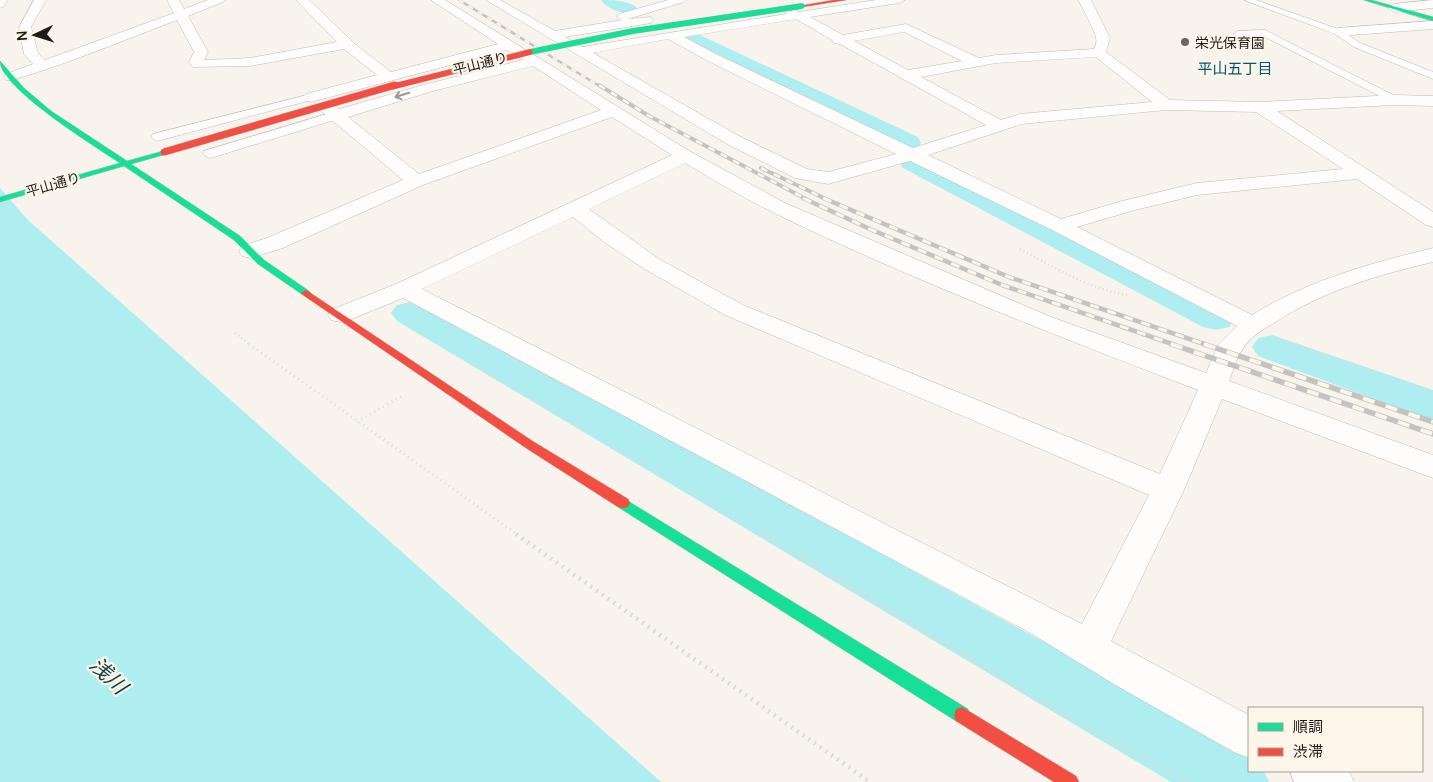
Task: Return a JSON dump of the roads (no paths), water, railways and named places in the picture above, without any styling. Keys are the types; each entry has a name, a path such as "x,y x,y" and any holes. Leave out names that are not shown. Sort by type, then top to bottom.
{"street":[{"path":"0,4 2,0"},
{"path":"40,0 26,27 31,54 43,66"},
{"path":"173,0 201,52 196,62 198,64 250,62 348,44"},
{"path":"302,0 348,44 387,76"},
{"path":"437,0 508,50 543,66 685,156 780,208 1042,322 1433,467"},
{"path":"492,0 578,46 733,140 802,174 828,178 914,154 1020,119 1166,105 1260,107 1395,100 1433,101"},
{"path":"620,24 620,19 623,17 680,0"},
{"name":"平山通り","path":"0,200 404,83 522,53 656,27 789,5 844,0"},
{"path":"555,35 620,24 740,13 789,5 899,0"},
{"path":"1084,0 1090,6 1092,17 1103,36 1104,44 1099,53"},
{"path":"1366,0 1433,19"},
{"path":"11,77 43,66 76,61 226,2"},
{"path":"626,3 644,10"},
{"path":"1394,8 1433,4"},
{"path":"578,46 763,20 789,5"},
{"path":"789,5 840,40 1000,126"},
{"path":"1338,32 1433,25"},
{"path":"840,40 906,28 976,62"},
{"path":"670,34 711,57 914,154 1253,325"},
{"path":"317,100 387,76 508,50"},
{"path":"906,75 976,62 1099,53 1166,105"},
{"path":"337,115 428,88 534,62"},
{"path":"0,63 11,77 43,108 237,238 261,262 530,445 1070,782"},
{"path":"317,100 416,181"},
{"path":"1260,107 1433,221"},
{"path":"250,251 274,243 416,181 613,111"},
{"path":"340,315 404,289 685,156"},
{"path":"1059,226 1129,205 1197,189 1361,173"},
{"path":"574,207 605,234 635,255 665,274 734,310 1168,490"},
{"path":"1089,648 1168,490 1231,345 1253,325 1280,308 1334,283 1376,269 1433,255"},
{"path":"404,289 1042,621 1248,736"},
{"path":"1313,772 1332,782"}],"lane":[{"path":"1248,0 1338,32 1357,45 1433,76"},
{"path":"578,46 740,13 763,20"},
{"path":"1238,34 1265,33 1395,100"},
{"path":"157,138 317,100 508,50"},
{"path":"209,154 337,115"}],"water":[{"name":"浅川","path":"0,188 28,220 661,782 0,782"}],"waterway":[{"path":"610,0 629,9"},
{"path":"687,35 730,59 908,143"},
{"path":"913,162 1216,319"},
{"path":"410,313 1235,782"},
{"path":"1272,347 1433,406"}],"railway":[{"path":"459,0 601,87"},
{"path":"599,85 649,116 806,199"},
{"path":"761,168 826,199"},
{"path":"803,198 872,230 1002,285 1175,345"},
{"path":"823,198 1009,277 1207,345"},
{"path":"1171,344 1433,434"},
{"path":"1204,344 1433,422"}],"place":[{"name":"栄光保育園","path":"1185,42"}],"district":[{"name":"平山五丁目","path":"1235,68"}]}
